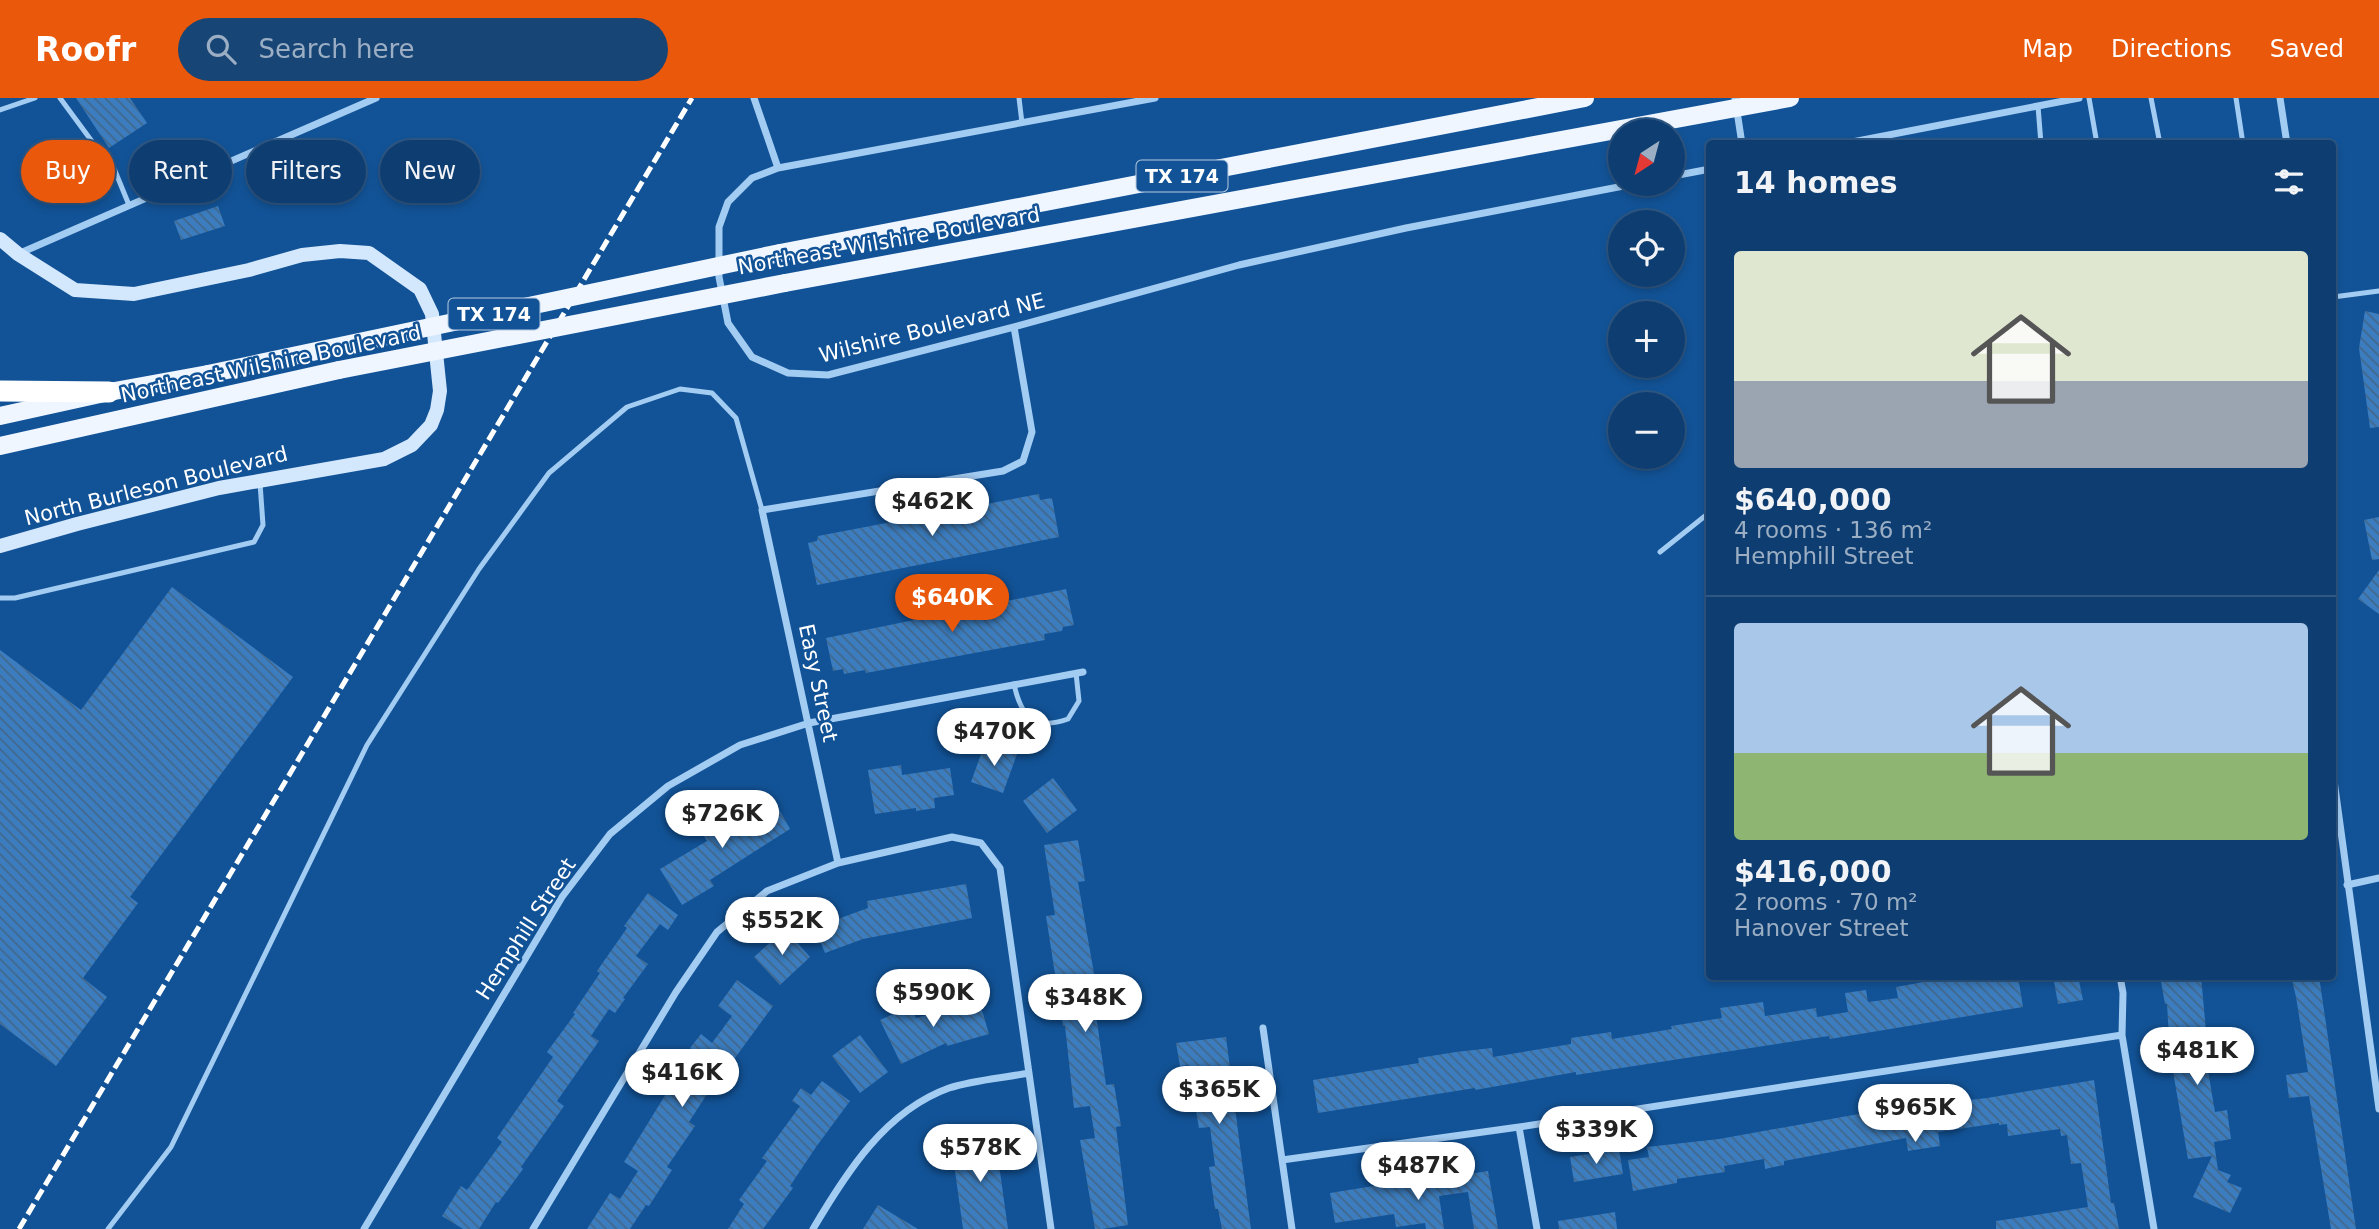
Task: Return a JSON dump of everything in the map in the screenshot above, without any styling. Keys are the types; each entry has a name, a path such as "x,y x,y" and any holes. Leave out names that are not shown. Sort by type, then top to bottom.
{"highway":[{"path":"0,391 109,392"}],"main road":[{"name":"Northeast Wilshire Boulevard","path":"0,415 208,374 780,253 1585,98"},
{"name":"Northeast Wilshire Boulevard","path":"0,446 339,370 785,283 1736,103 1790,98"},
{"name":"North Burleson Boulevard","path":"0,239 18,254 75,290 134,294 249,270 302,255 340,251 369,253 419,289 432,314 439,372 437,410 431,425 412,445 384,459 219,488 0,546"}],"street":[{"path":"18,254 376,98"},
{"path":"754,98 778,168"},
{"name":"Wilshire Boulevard NE","path":"1155,98 1130,100 778,168 752,178 728,202 719,227 719,278 729,323 752,357 788,373 828,375 1239,265 1406,228 1608,189"},
{"path":"1863,140 2079,98"},
{"path":"2280,98 2286,140"},
{"path":"1736,103 1741,140"},
{"path":"1685,174 1706,170"},
{"path":"762,510 1003,471 1023,461 1032,432 1014,327"},
{"name":"Easy Street","path":"762,510 838,863"},
{"name":"Hemphill Street","path":"364,1229 562,897 610,834 668,786 740,745 809,723 1079,672"},
{"path":"2336,798 2379,1109"},
{"path":"533,1229 676,992 717,932 767,891 838,863 953,837 981,843 1000,868 1051,1229"},
{"path":"2347,885 2379,878"},
{"path":"2121,980 2122,1035 2154,1229"},
{"path":"1263,1028 1292,1229"},
{"path":"1282,1160 1519,1127 2122,1035"},
{"path":"813,1229 866,1149 906,1111 949,1088 1029,1073"},
{"path":"1519,1127 1537,1229"}],"lane":[{"path":"0,110 35,98"},
{"path":"60,98 113,166 129,205"},
{"path":"1019,98 1022,122"},
{"path":"2089,98 2096,140"},
{"path":"2151,98 2159,140"},
{"path":"2236,98 2242,140"},
{"path":"2038,106 2041,140"},
{"path":"2336,297 2379,291"},
{"path":"108,1229 171,1147 367,744 479,569 549,473 627,407 680,389 712,393 736,418 762,510"},
{"path":"0,598 15,598 254,542 263,525 260,481"},
{"path":"1660,552 1706,515"},
{"path":"1014,684 1018,704 1033,720 1050,726 1068,719 1079,701 1079,672"}],"building":[{"path":"76,98 130,98 147,123 115,144 115,140 104,140"},
{"path":"218,206 225,226 181,240 174,221"},
{"path":"2365,311 2379,314 2379,427 2370,428 2359,348"},
{"path":"1039,494 1040,500 1052,498 1059,537 817,585 808,543 817,541 818,536"},
{"path":"2379,517 2379,559 2372,560 2364,520"},
{"path":"2379,570 2379,614 2358,599"},
{"path":"172,587 293,677 130,897 138,903 83,978 107,997 56,1066 0,1024 0,650 81,710"},
{"path":"1066,589 1074,625 1063,627 1062,631 1044,634 1045,640 866,673 865,670 844,674 843,669 833,671 826,638"},
{"path":"985,743 1017,754 1003,793 971,782"},
{"path":"901,765 902,775 950,768 954,795 934,798 935,808 875,814 868,770"},
{"path":"1053,778 1077,810 1047,833 1023,801"},
{"path":"775,802 790,829 710,880 714,886 682,905 660,869 707,841 699,828 728,811 737,825"},
{"path":"1078,840 1085,881 1078,882 1096,985 1102,984 1104,999 1094,1001 1106,1085 1114,1084 1121,1126 1116,1127 1128,1225 1102,1229 1095,1229 1080,1140 1095,1138 1090,1106 1074,1108 1065,1026 1046,916 1055,915 1044,845"},
{"path":"966,884 972,918 863,939 825,953 811,918 831,910 835,920 868,908 867,901"},
{"path":"648,893 678,915 668,930 660,924 636,956 648,964 615,1013 609,1009 591,1036 599,1041 557,1101 564,1106 521,1167 523,1169 498,1203 496,1202 479,1229 463,1229 442,1216 461,1186 467,1190 502,1142 497,1138 553,1057 547,1052 575,1014 573,1013 600,973 597,971 627,928 624,926"},
{"path":"785,929 810,957 780,985 754,957"},
{"path":"737,980 773,1006 724,1073 722,1071 689,1122 695,1126 667,1167 672,1170 649,1206 646,1205 630,1229 587,1229 610,1193 620,1199 638,1171 624,1162 693,1050 690,1048 701,1034 712,1043 732,1016 718,1006"},
{"path":"1934,980 2019,980 2023,1007 1830,1039 1829,1036 1576,1075 1576,1072 1318,1113 1313,1080 1419,1063 1418,1058 1456,1052 1492,1048 1493,1057 1571,1044 1571,1038 1611,1032 1612,1039 1672,1029 1671,1026 1722,1018 1720,1008 1763,1002 1765,1016 1816,1008 1817,1017 1848,1012 1845,993 1866,990 1868,1002 1898,998 1896,987"},
{"path":"2054,980 2079,980 2083,1000 2058,1004"},
{"path":"2161,980 2201,980 2208,1053 2205,1053 2215,1112 2227,1110 2231,1139 2214,1142 2218,1170 2231,1175 2227,1182 2242,1188 2230,1213 2193,1197 2212,1156 2188,1159 2170,1054"},
{"path":"2292,980 2320,980 2356,1229 2331,1229 2309,1096 2289,1098 2286,1075 2308,1072"},
{"path":"979,1000 989,1034 947,1046 946,1043 901,1064 880,1020 911,1006 916,1018"},
{"path":"860,1035 888,1072 860,1093 832,1056"},
{"path":"1226,1037 1251,1229 1222,1229 1218,1209 1215,1209 1209,1167 1215,1166 1210,1127 1199,1128 1188,1065 1180,1066 1176,1043"},
{"path":"2094,1080 2111,1203 2114,1203 2119,1229 1996,1229 1996,1221 2088,1207 2081,1163 2071,1164 2067,1135 2061,1136 2060,1129 2008,1136 2007,1124 1999,1123 1938,1132 1940,1146 1908,1151 1906,1138 1784,1161 1784,1165 1765,1169 1764,1159 1724,1166 1725,1172 1677,1179 1677,1183 1633,1191 1628,1160 1649,1157 1647,1147 1719,1139 1881,1110 1987,1098"},
{"path":"822,1081 850,1101 816,1147 790,1186 793,1188 763,1229 728,1229 744,1204 739,1200 767,1161 762,1158 800,1106 792,1101 801,1088 811,1095"},
{"path":"995,1136 1008,1229 963,1229 951,1142"},
{"path":"1619,1149 1623,1174 1574,1182 1570,1157"},
{"path":"1488,1171 1498,1229 1474,1229 1468,1192 1439,1196 1444,1229 1426,1229 1425,1223 1396,1227 1394,1214 1335,1223 1330,1193"},
{"path":"878,1205 918,1229 863,1229"},
{"path":"1615,1212 1617,1229 1559,1229 1558,1221"}],"railway":[{"path":"19,1229 692,98"}]}
